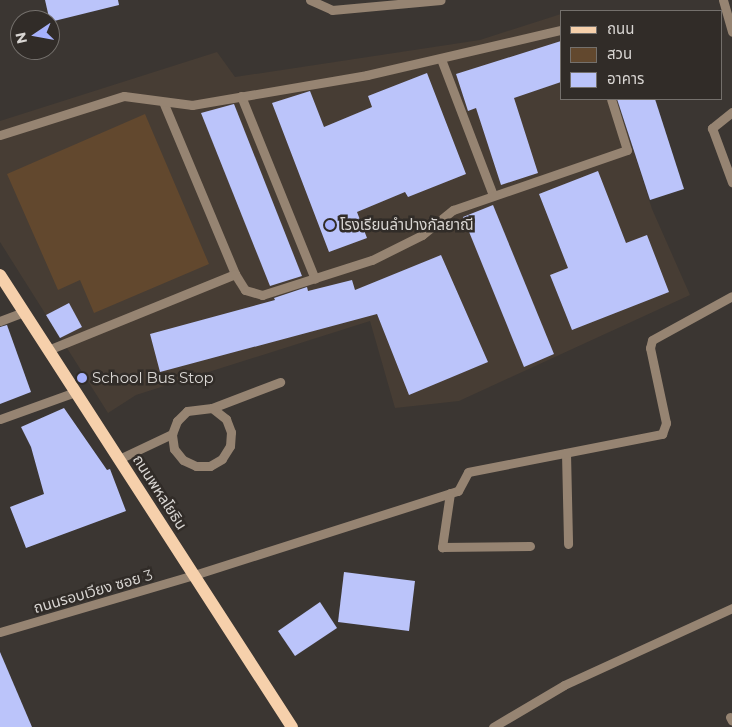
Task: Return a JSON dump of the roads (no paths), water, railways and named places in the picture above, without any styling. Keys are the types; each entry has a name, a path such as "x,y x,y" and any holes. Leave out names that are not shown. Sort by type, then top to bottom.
{"main road":[{"name":"ถนนพหลโยธิน","path":"0,275 292,727"}],"street":[{"path":"310,0 332,10 441,0"},
{"path":"723,0 732,32"},
{"path":"0,135 124,96 164,104 192,105 441,60 560,30"},
{"path":"441,60 493,195"},
{"path":"241,96 315,279"},
{"path":"164,104 235,274 245,290 262,295 372,260 422,234 452,210 627,150 611,100"},
{"path":"732,112 712,128 732,182"},
{"path":"48,350 235,274"},
{"path":"530,546 442,547 450,493 458,491 468,472 662,434 666,423 650,348 652,340 732,296"},
{"path":"0,321 24,312"},
{"path":"212,408 226,419 231,432 230,446 222,459 210,466 196,466 183,460 174,448 172,434 176,421 187,411 212,408 280,382"},
{"path":"0,419 75,392"},
{"path":"119,460 172,434"},
{"path":"566,453 568,544"},
{"name":"ถนนรอบเวียง ซอย 3","path":"0,632 194,575 450,493"},
{"path":"493,727 564,685 732,608"}],"place":[{"name":"โรงเรียนลำปางกัลยาณี","path":"330,225"},
{"name":"School Bus Stop","path":"82,378"}]}
